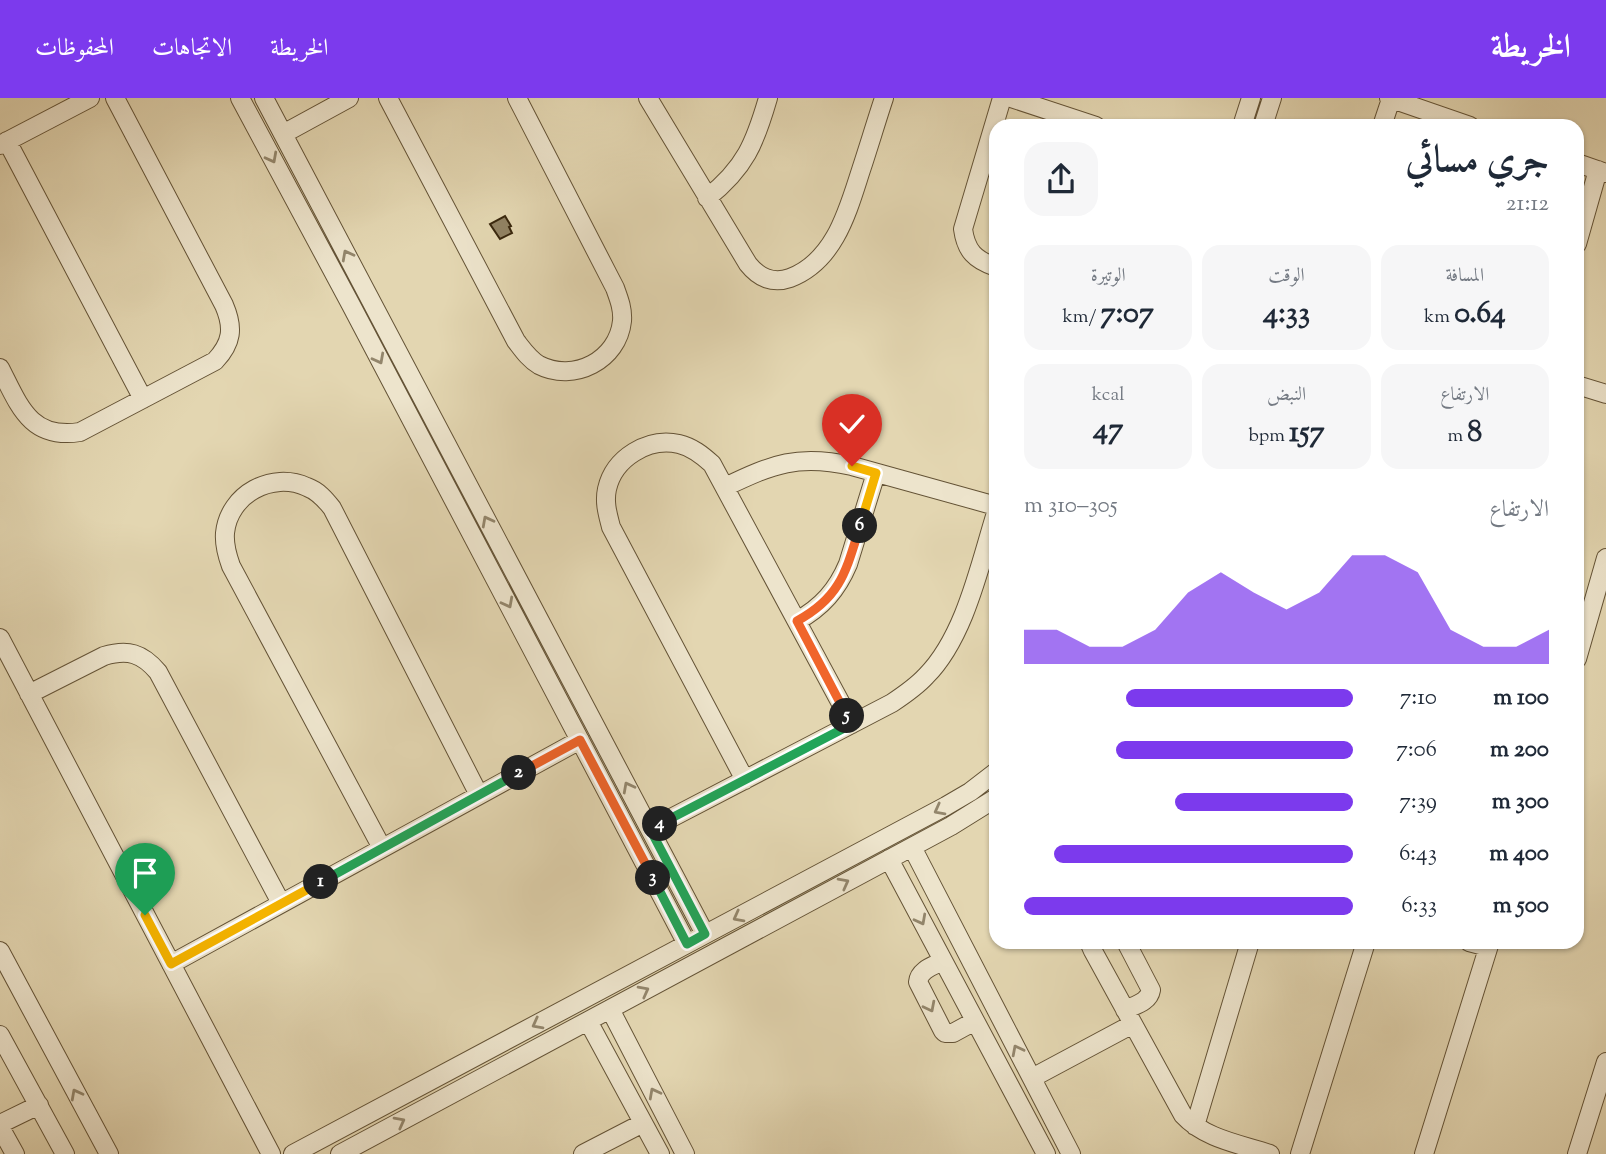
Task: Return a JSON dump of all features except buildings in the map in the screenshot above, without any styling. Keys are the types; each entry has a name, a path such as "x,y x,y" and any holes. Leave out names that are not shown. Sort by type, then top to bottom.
{"street":[{"path":"90,98 4,143 143,399"},
{"path":"0,368 31,421 54,433 67,434 80,432 215,362 229,341 229,316 224,305 115,98"},
{"path":"240,98 687,944"},
{"path":"264,98 705,934"},
{"path":"283,134 349,98"},
{"path":"388,98 516,341 538,364 569,372 585,369 600,361 619,335 621,303 517,98"},
{"path":"648,98 748,264 764,278 774,281 794,276 818,259 832,243 843,224 884,98"},
{"path":"707,198 743,162 758,132 768,98"},
{"path":"996,119 1002,98"},
{"path":"1011,98 1059,106 1083,119"},
{"path":"1244,119 1251,98"},
{"path":"1265,119 1272,98"},
{"path":"1384,119 1390,98 1450,119"},
{"path":"989,141 964,229 965,241 970,251 978,259 989,264"},
{"path":"1584,166 1602,172 1584,224"},
{"path":"351,305 368,296"},
{"path":"1584,387 1606,394"},
{"path":"744,780 611,527 606,509 607,490 614,472 626,458 642,447 661,443 680,444 697,451 712,464 852,724"},
{"path":"725,487 759,471 796,461 834,462 989,504"},
{"path":"797,621 823,604 842,578 876,473"},
{"path":"382,848 231,566 226,551 228,519 247,493 261,485 277,481 309,487 322,496 332,508 479,795"},
{"path":"650,829 892,703 911,690 928,675 954,638 989,535"},
{"path":"486,561 503,552"},
{"path":"1584,635 1606,558"},
{"path":"0,638 271,1154"},
{"path":"29,694 116,652 128,652 150,662 158,672 281,903"},
{"path":"171,964 580,740"},
{"path":"293,1154 946,806 989,777"},
{"path":"340,1154 912,847 989,803"},
{"path":"912,847 1071,1154"},
{"path":"889,859 1046,1154"},
{"path":"1093,949 1178,1108 1195,1126 1212,1135 1270,1154"},
{"path":"1032,1078 1129,1017 1145,1000 1151,990 1130,949"},
{"path":"1195,1126 1248,949"},
{"path":"1300,1154 1364,949"},
{"path":"1424,1154 1487,949"},
{"path":"943,961 923,971 918,982 943,1031 953,1033 975,1021"},
{"path":"3,964 108,1154"},
{"path":"610,1009 685,1154"},
{"path":"588,1021 660,1154"},
{"path":"0,1035 65,1154"},
{"path":"1577,1154 1606,1062"},
{"path":"15,1154 0,1125 39,1105"},
{"path":"583,1154 643,1123"}],"route":[{"path":"145,915 171,964 580,740 687,944 705,934 650,829 852,724 797,621 823,604 834,592 848,564 876,473 852,466"}]}
